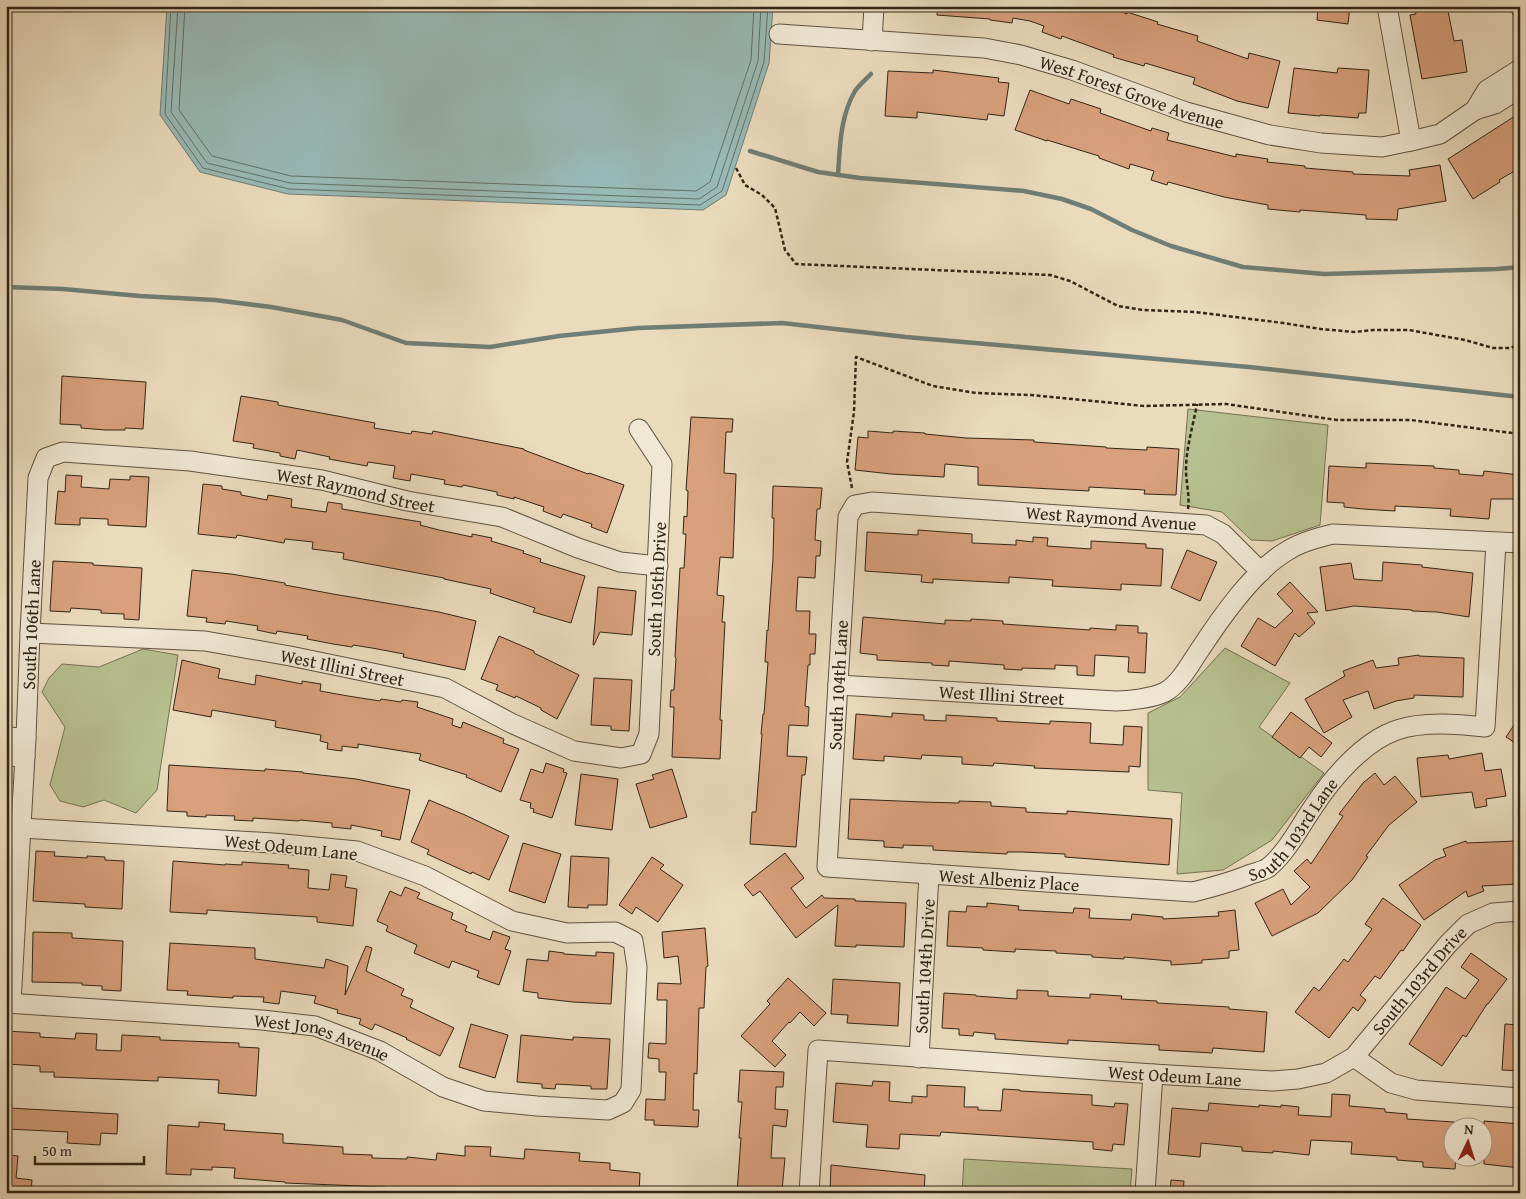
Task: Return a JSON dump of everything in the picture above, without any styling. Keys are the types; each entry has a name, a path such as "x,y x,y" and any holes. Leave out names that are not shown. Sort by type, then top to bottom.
{"street":[{"path":"872,41 874,6"},
{"path":"1387,6 1411,142"},
{"name":"West Forest Grove Avenue","path":"779,34 984,48 1020,55 1072,70 1186,112 1270,135 1321,143 1382,147 1440,134 1475,110 1495,104 1520,88"},
{"name":"West Forest Grove Avenue","path":"1475,110 1487,90 1520,69"},
{"name":"South 105th Drive","path":"639,429 662,464 649,734 641,754"},
{"name":"West Raymond Street","path":"46,458 63,452 190,461 322,480 407,501 502,517 578,548 620,562 658,566"},
{"name":"South 106th Lane","path":"8,1003 21,828 16,757 26,738 38,478 46,458"},
{"name":"West Raymond Avenue","path":"855,505 872,502 1206,525 1223,534 1261,572"},
{"name":"South 104th Lane","path":"827,867 848,517 855,505"},
{"path":"1261,572 1286,551 1307,541 1333,534 1520,544"},
{"name":"South 103rd Lane","path":"1193,892 1267,868 1284,851 1327,785 1351,760 1376,741 1397,730 1417,726 1456,724 1485,727 1496,543"},
{"name":"West Illini Street","path":"838,685 1134,701 1165,692 1182,677 1227,610 1261,572"},
{"name":"West Illini Street","path":"30,633 205,641 290,656 444,688 511,723 574,751 621,758 641,754"},
{"path":"6,737 26,738"},
{"name":"West Odeum Lane","path":"21,828 274,843 357,851 425,876 512,921 567,933 615,932 633,942 637,966 631,1090 623,1103"},
{"name":"West Albeniz Place","path":"827,867 1193,892"},
{"name":"South 104th Drive","path":"919,1058 929,874"},
{"name":"South 103rd Drive","path":"1354,1057 1448,944 1468,924 1493,913 1520,911"},
{"name":"West Jones Avenue","path":"8,1003 262,1020 315,1026 380,1051 443,1087 484,1101 608,1110 623,1103"},
{"name":"West Odeum Lane","path":"809,1193 818,1050 1273,1081 1298,1080 1326,1072 1354,1057"},
{"path":"1354,1057 1392,1083 1416,1090 1520,1098"},
{"path":"1145,1193 1153,1074"}],"path":[{"path":"736,168 745,185 762,195 775,208 785,250 796,264 1050,275 1070,281 1118,306 1143,310 1195,312 1354,332 1409,330 1466,340 1493,348 1510,348 1520,345"},
{"path":"855,505 847,462 854,412 856,357 933,386 976,393 1031,394 1144,406 1226,404 1337,420 1411,420 1520,434"},
{"path":"1186,523 1189,499 1186,469 1197,404"}],"green space":[{"path":"1188,409 1328,425 1320,525 1272,541 1251,540 1222,512 1180,505"},
{"path":"1225,648 1290,683 1259,727 1324,773 1272,840 1223,870 1177,874 1182,793 1148,790 1148,713 1180,697"},
{"path":"143,649 178,655 157,790 136,813 104,800 83,807 60,801 50,785 65,727 42,692 49,678 62,664 99,667"},
{"path":"964,1159 1132,1169 1130,1193 962,1193"}],"water":[{"path":"167,6 773,6 769,63 726,195 703,210 288,194 200,172 160,115"}],"building":[{"path":"937,6 1107,6 1198,36 1197,41 1248,59 1249,53 1280,61 1268,108 1237,101 1193,84 1195,78 1145,63 1144,66 1113,57 1114,55 1062,36 1061,39 1042,32 1044,26 1030,21 1013,18 1012,23 990,19 937,15"},
{"path":"1318,6 1350,6 1348,24 1317,20"},
{"path":"1414,6 1447,6 1454,41 1462,40 1467,72 1422,79 1410,15 1416,14"},
{"path":"1294,68 1337,73 1338,68 1369,70 1366,113 1359,113 1358,118 1288,113"},
{"path":"933,70 999,78 998,82 1009,83 1004,116 988,114 987,120 917,112 917,118 885,116 888,71 933,73"},
{"path":"1030,90 1069,104 1071,99 1101,109 1100,113 1151,131 1152,128 1169,133 1167,140 1236,157 1236,154 1268,159 1267,162 1305,166 1305,168 1353,172 1353,174 1410,176 1409,170 1440,165 1446,201 1398,209 1397,220 1366,219 1366,215 1268,209 1268,205 1224,197 1168,182 1167,185 1151,180 1154,171 1130,164 1129,169 1099,158 1099,156 1015,130"},
{"path":"1515,116 1520,123 1520,168 1499,180 1500,182 1473,199 1448,159"},
{"path":"62,376 146,382 143,429 105,430 81,428 81,425 60,424"},
{"path":"241,396 278,402 278,405 375,423 374,428 411,434 412,431 432,434 433,431 524,449 588,474 624,485 607,533 591,527 592,524 563,514 561,518 543,511 544,507 514,497 514,499 497,495 497,492 463,485 462,487 444,484 445,480 411,474 410,481 393,478 395,466 368,462 367,466 329,459 330,457 297,450 295,459 280,456 280,453 253,448 254,444 233,441"},
{"path":"691,417 733,419 732,432 726,432 724,473 736,474 733,558 720,557 717,595 724,596 722,622 725,622 720,759 672,757 674,707 670,707 671,690 674,690 680,568 684,568 686,534 683,534 684,516 687,517 688,491 686,490"},
{"path":"868,431 925,433 966,438 1034,440 1034,442 1106,448 1147,450 1147,447 1179,449 1176,495 1144,494 1145,490 1089,487 1089,491 978,485 978,467 945,464 944,477 855,470 858,437 868,438"},
{"path":"1366,463 1434,466 1434,468 1459,470 1459,474 1483,476 1484,471 1520,475 1520,499 1491,499 1489,519 1450,516 1451,509 1395,506 1395,511 1344,507 1344,503 1327,502 1329,466 1366,468"},
{"path":"66,475 82,476 81,487 109,489 110,479 130,480 130,476 149,477 146,527 108,525 108,519 80,518 80,525 55,524 58,491 65,492"},
{"path":"203,484 222,486 222,489 241,492 241,495 267,500 268,495 292,499 291,507 326,512 328,502 342,504 342,509 421,522 420,525 472,537 472,534 492,538 491,541 524,551 523,553 541,559 540,562 585,576 571,623 533,612 535,608 490,593 491,589 343,559 344,553 312,549 313,542 285,539 284,543 237,535 236,538 198,534"},
{"path":"773,486 822,488 820,509 817,509 815,540 821,541 820,556 816,556 815,578 798,577 796,611 810,611 809,634 816,634 815,654 810,654 810,665 808,665 805,706 809,707 808,726 789,725 787,756 807,757 805,775 802,775 796,847 750,844 752,812 756,812 768,662 765,662 773,558"},
{"path":"918,530 972,534 972,543 1016,545 1016,540 1033,542 1033,537 1048,538 1047,546 1091,549 1091,541 1146,544 1146,548 1163,549 1161,586 1121,584 1121,590 1052,586 1053,580 1009,577 1009,583 933,579 933,583 921,582 922,575 865,571 867,532 918,535"},
{"path":"1187,550 1217,562 1200,601 1171,588"},
{"path":"53,561 142,568 139,620 124,619 124,614 101,613 101,610 71,608 70,612 50,611"},
{"path":"1383,562 1422,565 1422,567 1473,573 1469,617 1437,612 1354,606 1326,611 1320,567 1351,563 1354,579 1382,581"},
{"path":"192,570 285,583 285,585 439,612 476,621 465,670 403,657 404,654 353,645 352,647 333,644 307,639 308,636 277,631 276,634 257,630 258,626 226,621 225,624 206,622 207,618 187,616"},
{"path":"1290,582 1318,612 1307,613 1315,623 1299,637 1295,633 1275,666 1241,646 1258,618 1275,628 1293,611 1277,594"},
{"path":"598,587 636,591 632,635 600,632 593,645"},
{"path":"863,617 945,624 945,620 971,621 971,619 1003,621 1003,624 1090,630 1090,628 1116,630 1116,625 1138,626 1138,633 1147,633 1145,673 1128,672 1129,657 1095,655 1094,676 1077,675 1077,666 1055,665 1055,669 1022,668 1022,670 1004,669 1004,665 949,661 949,666 932,665 932,663 877,660 877,655 860,653"},
{"path":"499,636 534,651 534,653 579,675 557,719 541,710 541,708 516,696 515,698 496,690 498,685 481,679"},
{"path":"1419,655 1464,658 1463,697 1414,695 1414,698 1396,701 1374,709 1368,691 1343,700 1352,717 1324,733 1305,699 1345,676 1343,671 1373,660 1376,668 1399,665 1398,658"},
{"path":"182,660 220,669 218,678 255,685 256,675 302,684 302,681 321,684 320,691 348,696 380,701 381,699 418,702 417,707 453,719 452,725 461,728 463,722 504,739 503,743 519,749 501,792 466,777 467,775 419,760 421,754 358,744 358,748 342,746 342,751 327,749 328,743 320,741 321,735 275,727 276,721 212,710 211,717 173,710"},
{"path":"594,678 632,680 629,731 611,730 611,726 591,725"},
{"path":"1291,712 1332,743 1321,757 1309,747 1300,758 1272,737"},
{"path":"892,713 924,715 924,720 946,721 946,715 997,718 997,721 1050,724 1050,721 1091,723 1090,743 1123,745 1124,726 1142,727 1140,767 1129,766 1129,772 1034,768 1035,766 994,763 993,766 962,764 962,757 922,755 921,759 884,756 884,761 853,759 856,714 892,717"},
{"path":"1520,716 1520,746 1506,737"},
{"path":"1482,753 1485,771 1501,769 1506,796 1486,799 1487,806 1475,808 1472,792 1421,797 1417,758 1448,755 1449,759"},
{"path":"546,763 564,769 563,772 567,773 552,818 533,812 534,809 530,808 531,803 520,800 531,769 543,773"},
{"path":"169,765 303,772 356,779 410,790 400,840 381,836 382,831 351,825 351,829 332,827 332,823 253,818 253,821 234,820 235,816 187,816 187,812 167,811"},
{"path":"672,769 687,817 650,828 636,784 654,779 652,775"},
{"path":"1375,773 1384,785 1395,776 1417,802 1389,825 1366,856 1368,857 1352,880 1318,913 1272,936 1255,903 1283,889 1291,905 1310,887 1294,871 1307,859 1311,864 1343,816 1339,814 1363,783"},
{"path":"581,774 618,779 612,830 575,825"},
{"path":"850,799 959,803 959,801 991,802 991,806 1026,808 1026,812 1067,814 1067,811 1172,819 1169,865 1065,857 1065,854 1007,852 1007,854 933,850 933,846 903,845 903,848 884,847 884,841 848,839"},
{"path":"429,800 509,836 489,880 427,854 429,850 411,842"},
{"path":"1466,841 1467,843 1516,841 1518,884 1482,886 1484,891 1468,897 1466,891 1424,920 1399,885 1435,860 1446,856 1443,849"},
{"path":"523,843 561,854 545,903 509,891"},
{"path":"36,851 55,852 54,856 105,857 105,860 124,861 122,909 85,907 85,904 33,901"},
{"path":"785,853 804,878 791,888 806,908 822,895 824,898 855,899 855,901 906,903 904,947 835,946 838,905 796,938 760,891 753,896 744,885"},
{"path":"571,856 609,858 607,905 588,905 588,908 568,907"},
{"path":"652,857 664,865 660,869 683,885 658,922 636,907 632,914 619,905"},
{"path":"173,861 225,865 242,865 242,862 289,865 288,868 309,870 308,888 329,890 331,874 347,876 345,887 357,889 353,926 317,922 317,917 207,910 207,914 170,912"},
{"path":"405,887 420,893 417,898 453,913 451,919 467,926 465,931 490,940 493,931 510,937 505,949 511,951 499,985 477,977 479,971 452,961 449,968 414,953 417,945 386,931 388,926 377,921 390,891 401,896"},
{"path":"1383,898 1421,925 1380,979 1375,976 1360,995 1366,1000 1358,1011 1353,1007 1329,1038 1295,1012 1314,987 1319,991 1344,959 1348,962 1372,929 1365,924"},
{"path":"987,903 1019,906 1018,910 1073,913 1074,908 1090,909 1089,918 1131,920 1132,914 1163,917 1163,919 1219,916 1218,912 1235,910 1239,950 1229,951 1229,958 1202,960 1202,963 1171,965 1171,961 1124,957 1124,959 1092,957 1092,955 1056,953 1056,951 1015,949 1015,952 947,946 949,911 966,912 967,906 987,907"},
{"path":"705,928 708,966 706,967 704,1008 699,1008 697,1074 694,1073 693,1110 699,1110 698,1127 654,1125 654,1120 645,1120 646,1099 665,1100 666,1072 659,1072 659,1059 648,1058 649,1043 666,1044 667,1000 657,1000 658,983 681,984 678,956 664,958 662,932"},
{"path":"33,932 72,933 72,938 123,941 121,991 102,990 102,986 82,985 82,983 32,982"},
{"path":"170,943 255,948 255,959 324,968 326,959 348,966 345,995 366,946 372,948 366,971 404,989 401,995 413,1000 410,1007 454,1028 440,1056 407,1038 375,1024 372,1030 359,1024 361,1019 337,1013 338,1010 314,1003 316,996 281,991 279,1004 263,1002 264,997 233,996 233,998 187,995 188,991 167,990"},
{"path":"549,951 596,956 596,952 614,953 611,1004 538,998 538,993 523,991 527,959 548,961"},
{"path":"1471,953 1507,979 1487,1004 1466,1037 1463,1035 1442,1066 1409,1044 1446,987 1465,999 1479,980 1461,967"},
{"path":"788,978 826,1013 814,1026 800,1012 789,1022 772,1041 786,1055 775,1067 741,1036 770,1004 767,1001"},
{"path":"833,979 900,983 898,1026 847,1023 848,1015 831,1014"},
{"path":"1017,990 1048,991 1048,996 1090,998 1090,994 1122,996 1121,999 1229,1007 1229,1009 1267,1012 1264,1052 1213,1048 1212,1053 1159,1050 1159,1045 1068,1040 1068,1044 995,1039 995,1034 974,1032 973,1036 959,1035 959,1029 942,1028 944,993 1017,999"},
{"path":"471,1024 508,1035 495,1078 459,1067"},
{"path":"1505,1024 1520,1025 1520,1071 1502,1070"},
{"path":"6,1031 40,1033 40,1037 75,1039 76,1033 97,1034 96,1050 121,1051 122,1035 160,1037 160,1040 239,1043 239,1047 259,1048 256,1096 218,1093 219,1080 158,1077 158,1081 54,1077 54,1072 40,1072 40,1066 6,1064"},
{"path":"521,1035 573,1040 573,1037 610,1039 607,1089 591,1089 591,1086 556,1084 555,1089 542,1088 542,1084 517,1082"},
{"path":"740,1070 784,1072 783,1087 776,1087 775,1109 788,1110 786,1127 773,1125 771,1158 785,1158 782,1191 773,1190 773,1193 737,1193 742,1102 738,1102"},
{"path":"873,1081 890,1082 889,1101 912,1103 912,1096 927,1097 927,1085 965,1087 964,1107 978,1107 978,1110 1001,1111 1003,1089 1092,1095 1092,1105 1114,1107 1115,1103 1128,1104 1124,1145 1113,1144 1112,1151 1093,1149 1093,1142 941,1132 940,1136 900,1134 899,1149 866,1147 868,1125 833,1122 836,1083 872,1086"},
{"path":"1332,1094 1350,1095 1349,1106 1385,1109 1385,1112 1407,1114 1407,1119 1444,1121 1444,1166 1455,1166 1455,1169 1423,1167 1423,1162 1397,1160 1397,1157 1351,1154 1352,1142 1311,1140 1309,1155 1273,1151 1273,1153 1242,1151 1242,1147 1201,1143 1200,1157 1168,1154 1172,1108 1208,1111 1209,1103 1259,1107 1259,1105 1281,1107 1281,1105 1299,1107 1298,1115 1331,1117"},
{"path":"9,1108 118,1114 117,1134 101,1133 100,1145 67,1143 68,1132 8,1129"},
{"path":"199,1122 225,1124 224,1130 283,1134 283,1143 343,1147 343,1154 372,1155 372,1158 407,1159 407,1157 436,1160 437,1153 465,1156 465,1146 491,1147 490,1156 524,1159 525,1149 580,1153 579,1161 610,1163 610,1170 640,1173 639,1193 458,1193 400,1189 400,1192 386,1191 386,1187 285,1183 234,1178 235,1168 212,1167 212,1170 191,1169 191,1175 166,1174 168,1125 199,1127"},
{"path":"1494,1122 1520,1124 1520,1168 1494,1165"},
{"path":"6,1155 18,1156 16,1178 32,1180 31,1193 6,1193"},
{"path":"831,1165 925,1175 924,1193 830,1193"},
{"path":"1171,1180 1184,1181 1183,1193 1170,1193"}],"waterway":[{"path":"838,175 839,153 846,111 855,91 871,74"},
{"path":"750,151 818,172 860,178 1024,191 1062,199 1091,209 1132,230 1171,246 1243,267 1324,274 1520,267"},
{"path":"6,287 63,289 215,300 271,307 342,320 406,343 490,347 559,336 638,328 782,323 906,337 1249,367 1520,397"}]}
